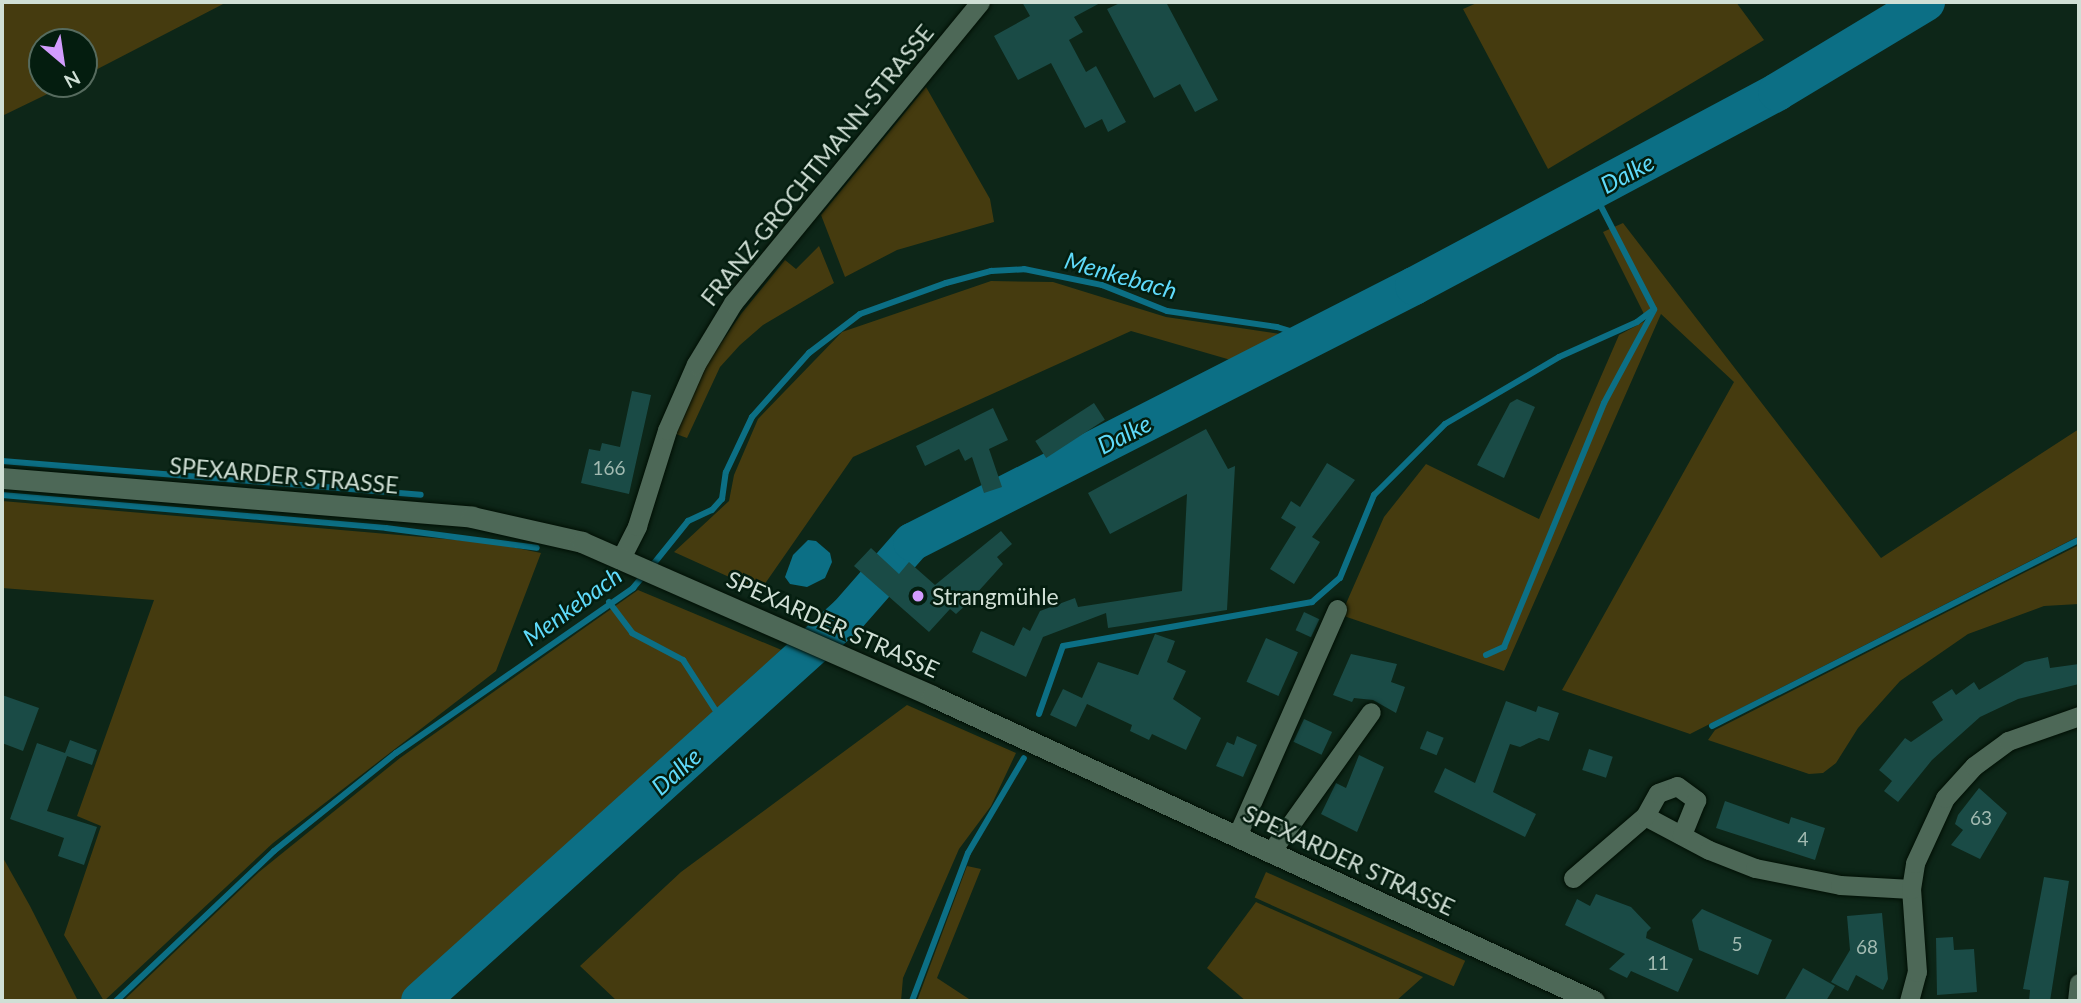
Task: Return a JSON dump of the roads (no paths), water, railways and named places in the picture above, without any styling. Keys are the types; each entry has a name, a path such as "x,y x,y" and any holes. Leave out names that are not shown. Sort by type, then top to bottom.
{"main road":[{"name":"SPEXARDER STRASSE","path":"2,478 472,517 547,531 665,577 1237,836 1582,999"}],"street":[{"name":"FRANZ-GROCHTMANN-STRASSE","path":"626,560 667,430 691,375 733,303 981,2"},
{"path":"1237,836 1337,609"},
{"path":"1270,853 1371,712"},
{"path":"1909,1001 1917,972 1911,889 1915,863 1928,827 1945,798 1974,766 2008,741 2079,716"},
{"path":"1573,878 1645,816 1658,793 1677,786 1689,791 1696,800 1682,835"},
{"path":"1645,816 1755,868 1840,885 1911,889"},
{"path":"2077,1001 2079,983"}],"water":[{"path":"808,540 816,541 830,553 832,562 825,578 807,587 790,584 785,577 793,555"}],"waterway":[{"name":"Dalke","path":"420,1001 848,615 912,542 1414,286 1777,92 1926,2"},
{"path":"1039,714 1063,646 1312,602 1340,578 1374,495 1445,424 1559,357 1637,322 1654,309 1592,189"},
{"name":"Menkebach","path":"651,567 688,521 712,510 722,499 726,472 752,417 809,353 860,314 946,283 991,271 1024,269 1102,285 1167,311 1277,327 1314,338"},
{"path":"1486,655 1504,647 1604,403 1654,310"},
{"path":"2,461 421,495"},
{"path":"2,495 386,528 537,548"},
{"path":"1712,726 2079,540"},
{"name":"Menkebach","path":"116,1001 274,851 396,753 633,588 644,575"},
{"path":"609,602 632,633 683,660 725,725"},
{"path":"912,1001 968,853 1024,758"}],"place":[{"name":"Strangmühle","path":"918,596"}]}
